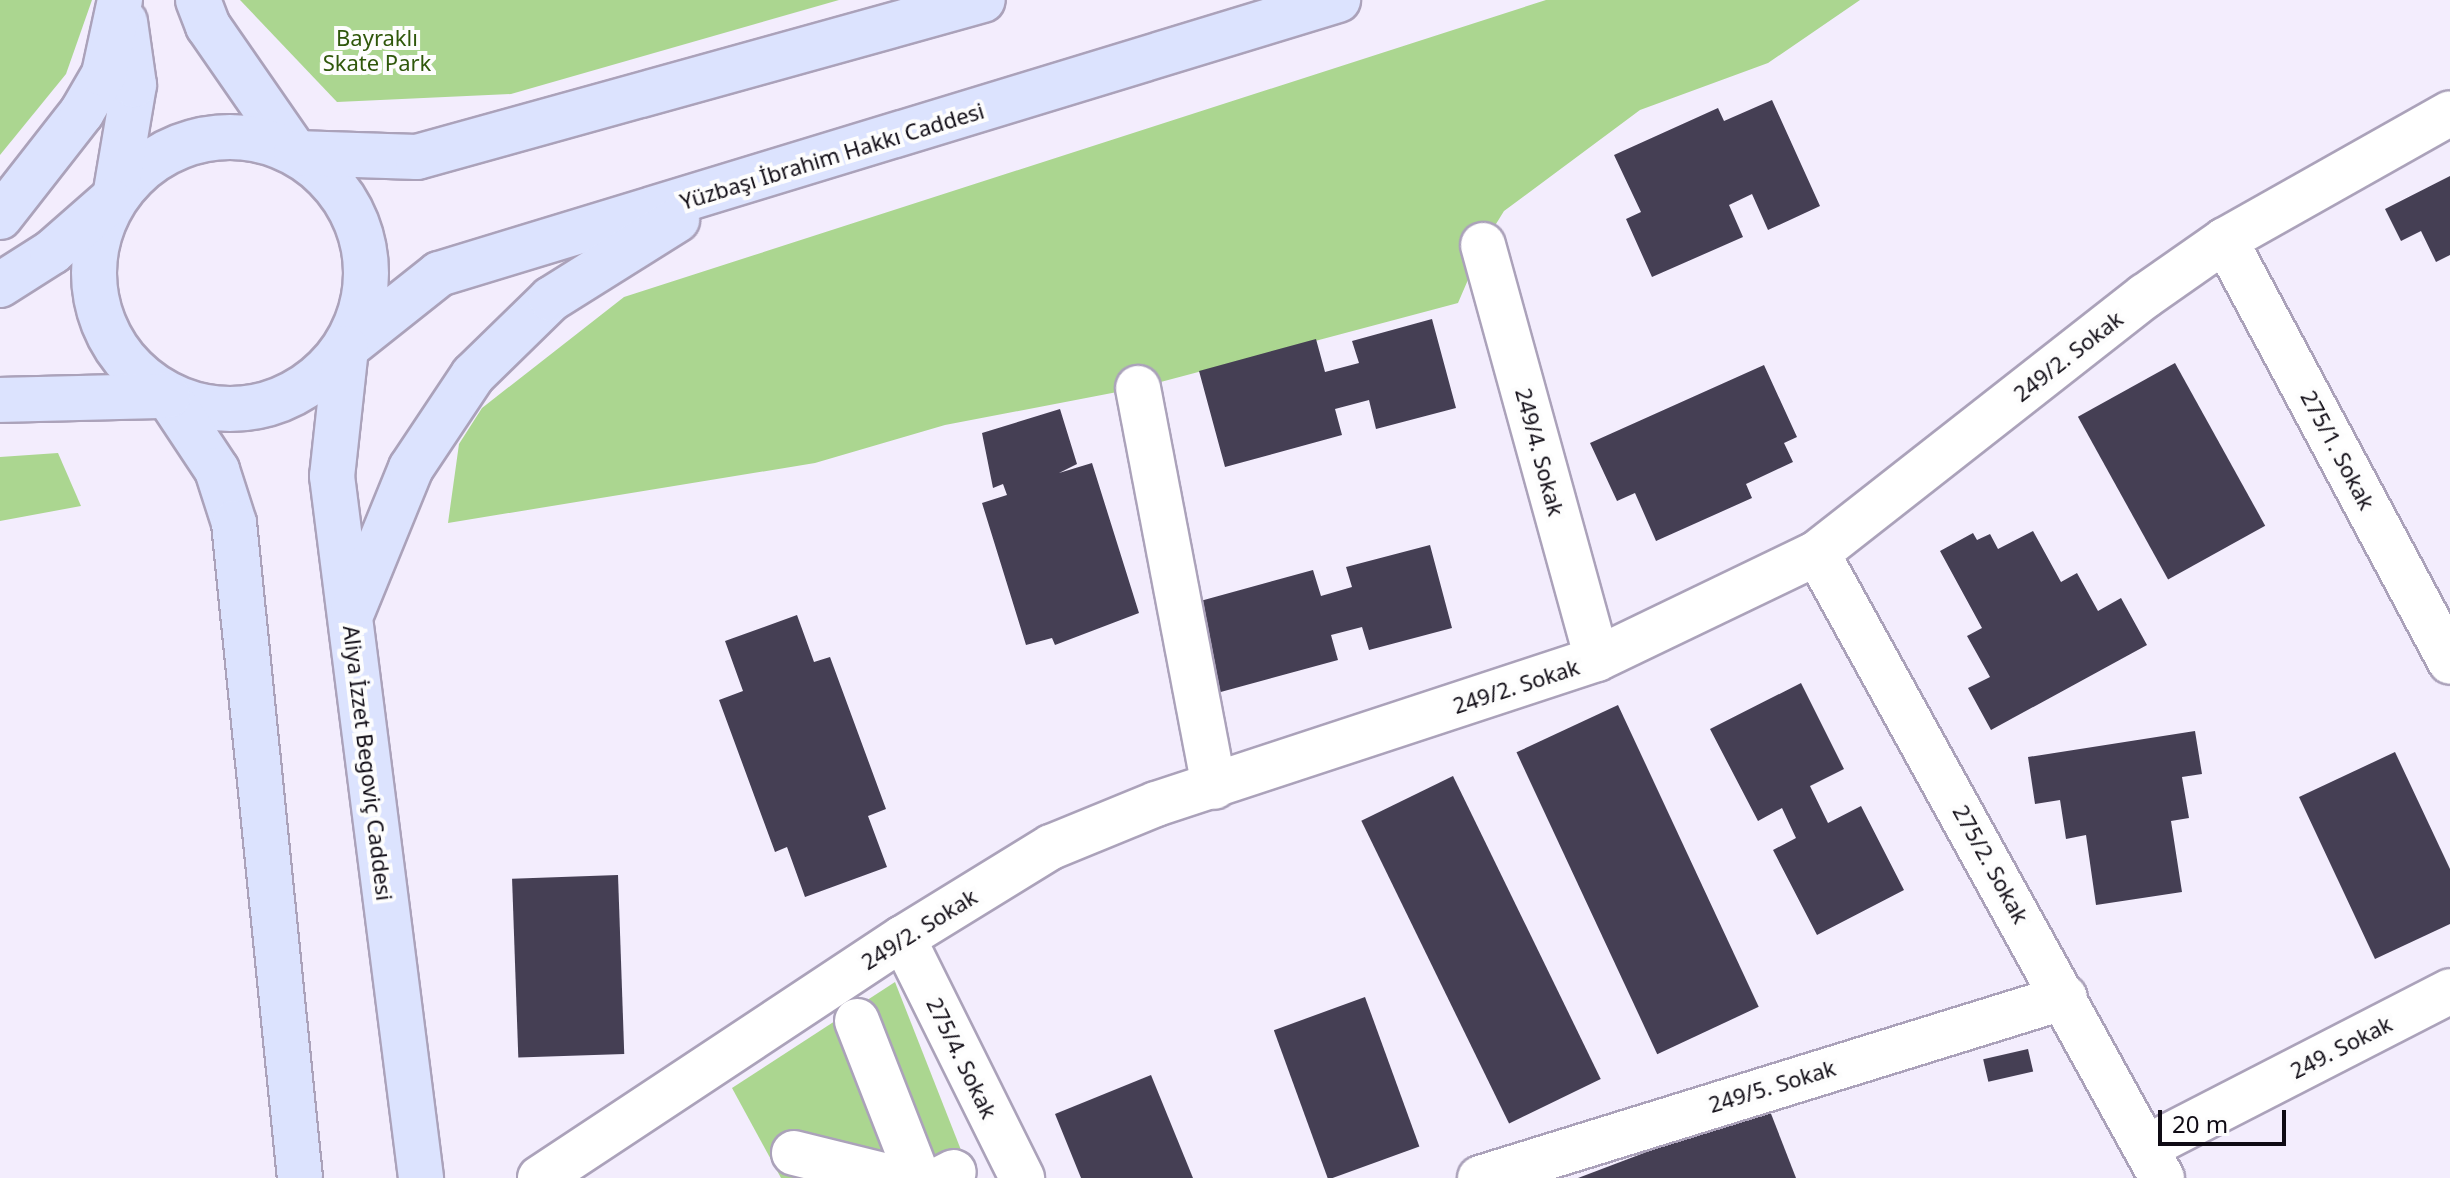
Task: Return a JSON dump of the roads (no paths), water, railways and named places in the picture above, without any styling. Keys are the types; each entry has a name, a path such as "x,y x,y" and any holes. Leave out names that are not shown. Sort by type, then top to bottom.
{"main road":[{"path":"120,0 134,85 115,197 96,240 93,286 113,343 131,368 168,396 206,409 246,409 285,399 319,378 346,348 363,306 367,262 356,218 332,180 296,153 208,26 198,0"},
{"path":"0,217 97,87 115,41 120,0"},
{"path":"0,285 52,252 115,197 143,167 177,146 217,137 244,138 296,153 417,157 983,0"},
{"name":"Yüzbaşı İbrahim Hakkı Caddesi","path":"346,348 439,274 734,187 1338,0"},
{"path":"350,620 411,468 473,375 551,299 734,187"},
{"name":"Aliya İzzet Begoviç Caddesi","path":"346,348 332,476 421,1178"},
{"path":"0,400 168,396"},
{"path":"168,396 217,470 234,523 300,1178"}],"street":[{"name":"249/2. Sokak","path":"540,1178 903,938 1051,847 1156,804 1597,659 1817,553 2145,296 2225,240 2450,113"},
{"name":"275/1. Sokak","path":"2225,240 2435,595 2450,662"},
{"name":"249/4. Sokak","path":"1483,245 1597,659"},
{"path":"1138,388 1214,787"},
{"name":"275/2. Sokak","path":"1817,553 2154,1163"},
{"name":"275/4. Sokak","path":"903,938 1022,1178"},
{"name":"249. Sokak","path":"2154,1163 2450,991"},
{"name":"249/5. Sokak","path":"1480,1178 2065,997"},
{"path":"857,1021 920,1174"},
{"path":"794,1153 920,1174"}],"park label":[{"name":"Bayraklı Skate Park","path":"377,50"}]}
